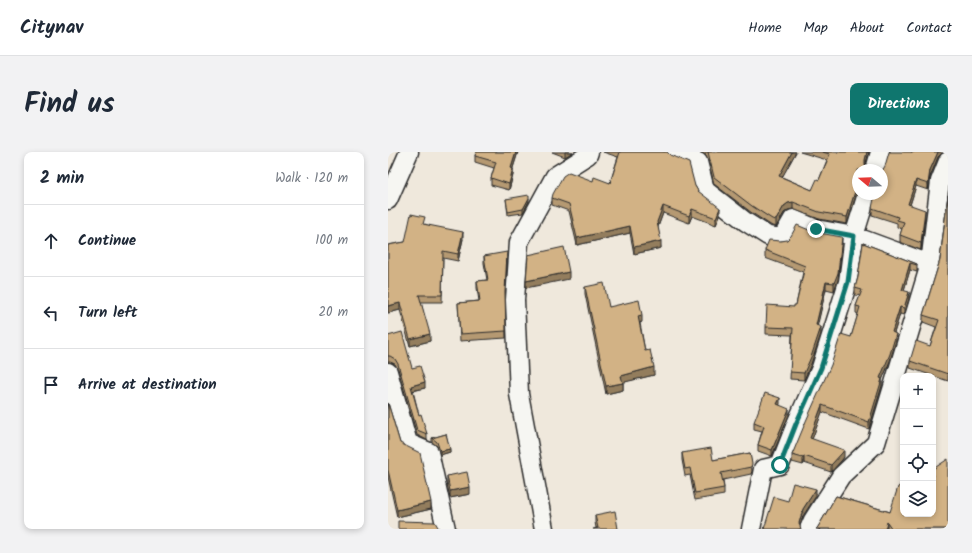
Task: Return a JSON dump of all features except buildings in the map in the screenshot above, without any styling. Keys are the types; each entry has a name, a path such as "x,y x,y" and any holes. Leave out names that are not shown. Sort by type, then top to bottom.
{"street":[{"path":"388,200 409,152"},
{"path":"544,529 518,394 515,300 519,242 555,176 588,155 589,152"},
{"path":"674,152 698,162 705,190 746,222 768,236 782,238 793,219 816,229 854,236 930,264"},
{"path":"877,164 880,152"},
{"path":"809,529 812,520 841,476 876,443 930,264 940,181 948,162"},
{"path":"751,529 763,469 780,465 796,424 821,368 848,282 854,236 865,200"},
{"path":"388,372 408,443 429,452 446,529"}],"route":[{"path":"780,465 796,424 821,368 848,282 854,236 816,229"}]}
